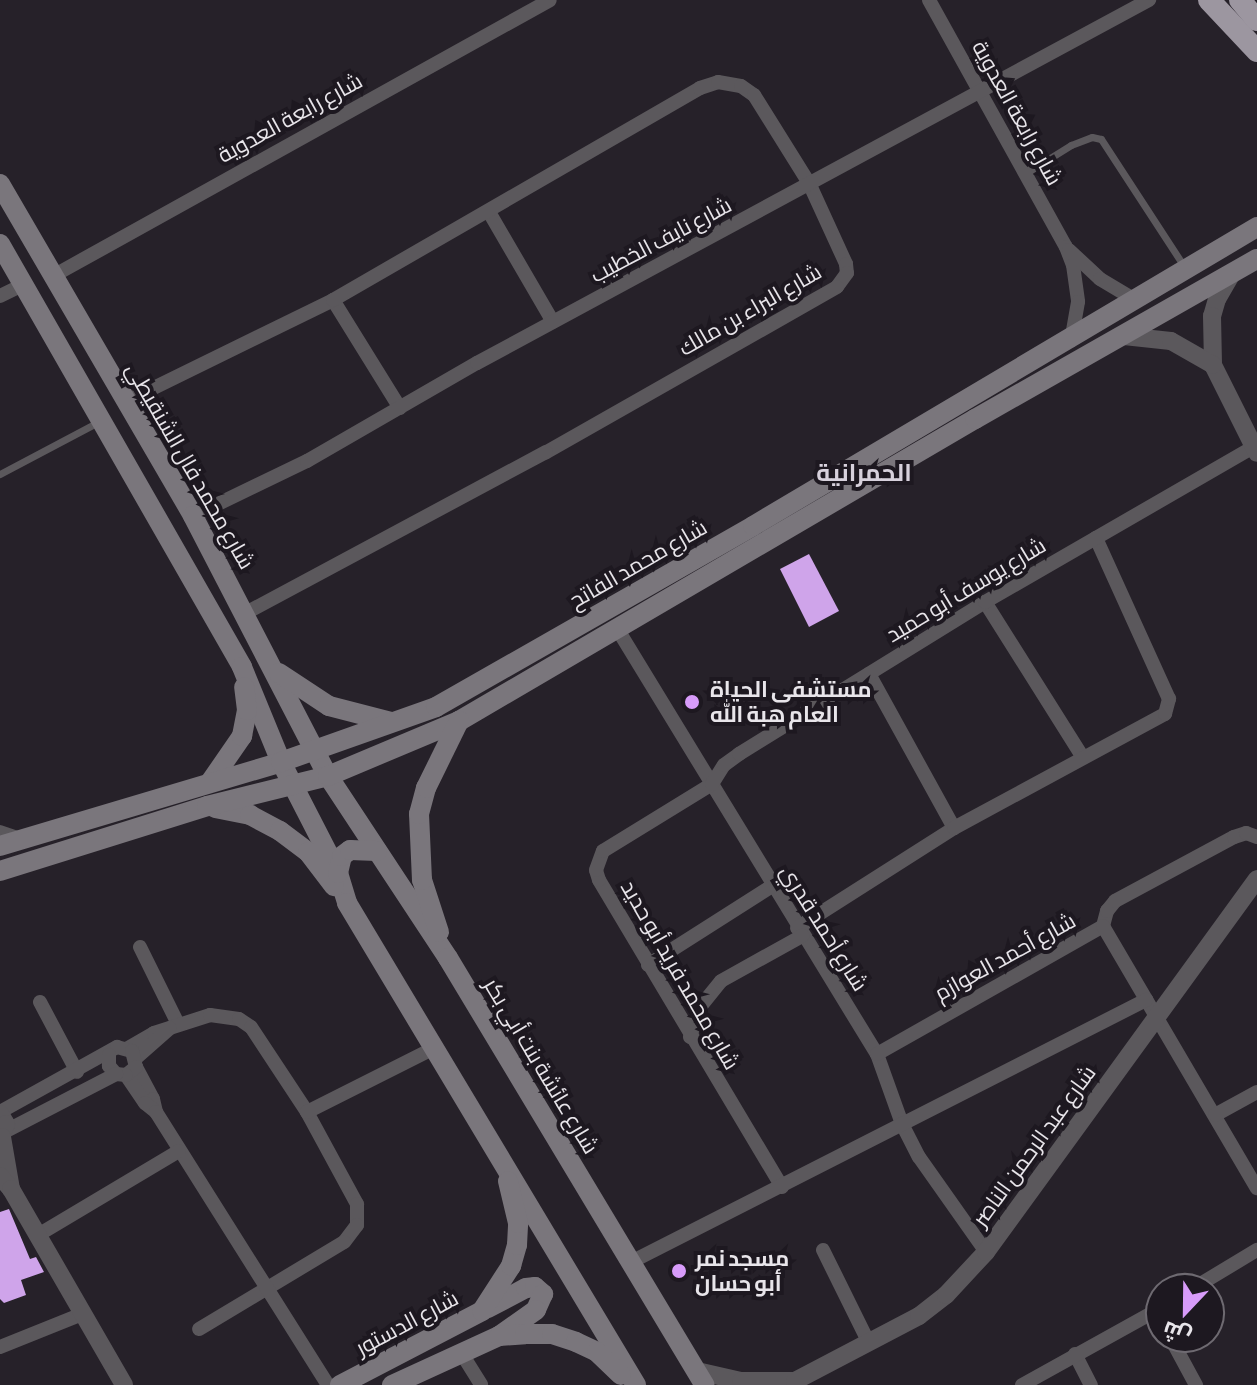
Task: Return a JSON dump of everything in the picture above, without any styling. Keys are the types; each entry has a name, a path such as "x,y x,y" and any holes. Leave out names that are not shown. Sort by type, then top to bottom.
{"highway":[{"path":"1209,0 1257,51"},
{"path":"1240,0 1257,20"}],"main road":[{"name":"شارع محمد فال الشنقيطي","path":"0,184 193,516 328,776"},
{"name":"شارع محمد الفاتح","path":"0,846 281,762 436,707 1071,340 1257,227"},
{"path":"0,244 242,667 281,762 338,873 347,903"},
{"path":"0,871 207,806 294,787 328,776 459,721 975,419 1257,259"},
{"path":"211,781 242,736 247,710 242,667"},
{"path":"274,668 329,706 391,722"},
{"path":"448,958 422,880 417,840 419,814 426,788 459,721"},
{"name":"شارع عائشة بنت أبي بكر","path":"328,776 448,958 701,1378"},
{"path":"207,806 250,815 280,831 308,852 347,903 436,1047 634,1385"},
{"path":"338,873 342,856 350,850 377,851"},
{"name":"شارع الدستور","path":"340,1385 482,1311 511,1266 517,1245 518,1223 503,1161"},
{"path":"397,1384 499,1336 536,1310 543,1299 541,1290 526,1288 482,1311"},
{"path":"499,1336 552,1334 576,1342 597,1352 634,1385"}],"street":[{"name":"شارع رابعة العدوية","path":"53,276 550,0"},
{"name":"شارع رابعة العدوية","path":"929,0 982,90 1066,247 1078,293 1071,340"},
{"name":"شارع نايف الخطيب","path":"193,516 259,486 553,322 1149,0"},
{"name":"شارع البراء بن مالك","path":"125,402 333,300 700,88 718,82 741,86 754,95 809,183 846,264 847,273 837,287 546,452 246,613"},
{"path":"489,212 553,322"},
{"name":"شارع رابعة العدوية","path":"1066,247 1100,279 1135,300"},
{"path":"1231,275 1217,299 1212,316 1213,365 1255,450"},
{"path":"0,296 23,285"},
{"path":"333,300 400,408"},
{"path":"1124,336 1171,341 1213,365"},
{"name":"شارع يوسف أبو حميد","path":"712,784 724,765 739,754 985,602 1255,450"},
{"path":"690,1037 700,1007 721,981 800,932 954,828 1082,756 1165,714 1169,699 1096,538"},
{"path":"985,602 1082,756"},
{"name":"شارع أحمد قدري","path":"618,630 877,1054 902,1124 919,1157 986,1252"},
{"path":"869,674 954,828"},
{"name":"شارع محمد فريد أبو حديد","path":"712,784 603,851 597,861 599,880 782,1187"},
{"path":"0,832 20,839"},
{"path":"1103,926 1107,911 1115,901 1234,837 1246,833 1257,837"},
{"name":"شارع عبد الرحمن الناصر","path":"701,1378 794,1383 869,1343 946,1295 986,1252 1257,879"},
{"path":"648,965 772,886"},
{"name":"شارع أحمد العوازم","path":"877,1054 1103,926 1257,1188"},
{"path":"140,947 174,1026"},
{"path":"633,1261 999,1078 1146,1000"},
{"path":"40,1002 77,1072"},
{"path":"2,1126 128,1064 174,1026 224,1015 251,1027 307,1112 357,1204 357,1225 344,1242 199,1329"},
{"path":"2,1126 117,1047 145,1103 156,1112 328,1385"},
{"path":"307,1112 436,1047"},
{"path":"1215,1115 1257,1092"},
{"path":"2,1126 6,1183 124,1385"},
{"path":"38,1235 179,1151"},
{"path":"823,1250 869,1343"},
{"path":"1219,1273 1257,1250"},
{"path":"0,1347 82,1314"},
{"path":"1022,1385 1075,1354 1145,1320"},
{"path":"1179,1353 1196,1385"},
{"path":"462,1354 481,1385"},
{"path":"1075,1354 1091,1385"}],"lane":[{"path":"1026,173 1071,145 1092,137 1101,139 1186,270"},
{"path":"0,474 102,420"}],"building":[{"path":"809,554 839,611 809,627 780,569"},
{"path":"9,1209 30,1259 36,1257 44,1272 21,1280 26,1295 4,1303 0,1299 0,1212"}],"place":[{"name":"مستشفى الحياة العام هبة الله","path":"692,702"},
{"name":"مسجد نمر أبو حسان","path":"679,1271"}],"district":[{"name":"الحمرانية","path":"864,473"}]}
